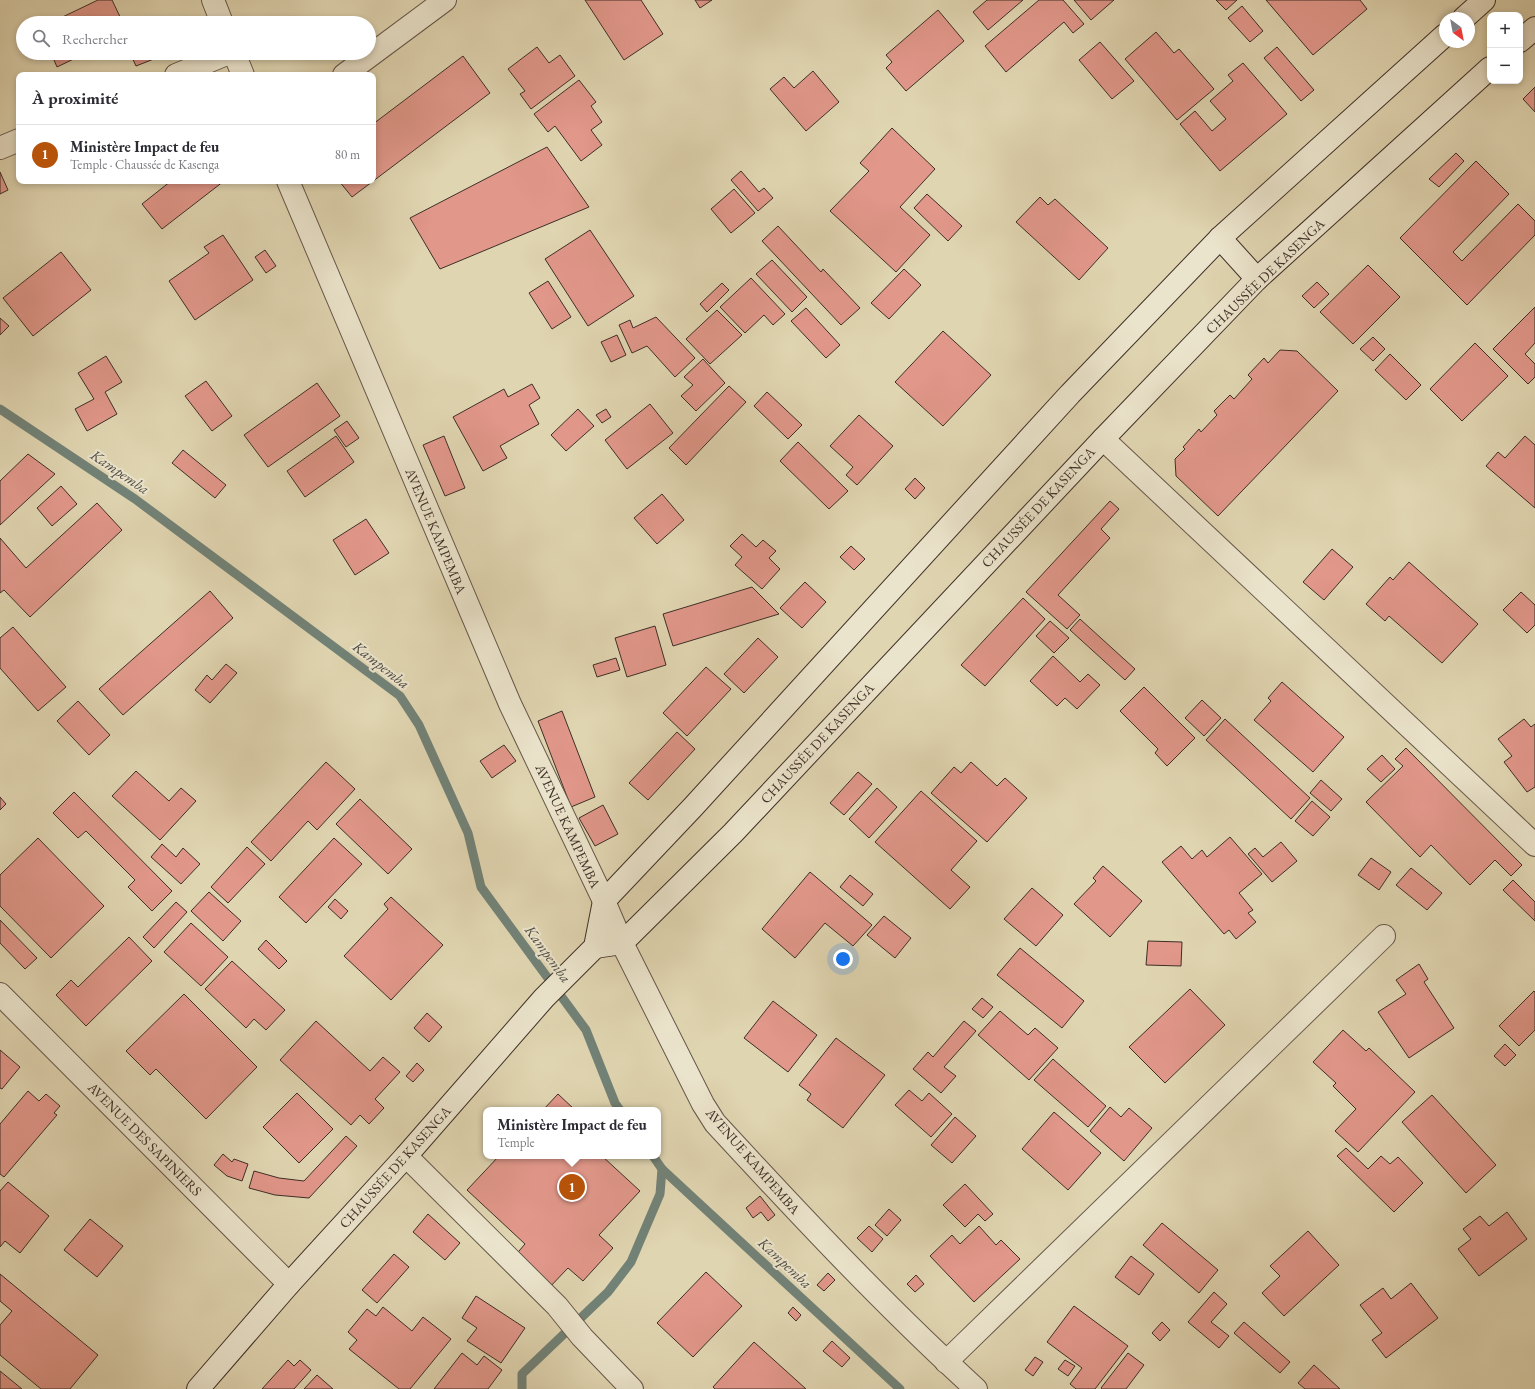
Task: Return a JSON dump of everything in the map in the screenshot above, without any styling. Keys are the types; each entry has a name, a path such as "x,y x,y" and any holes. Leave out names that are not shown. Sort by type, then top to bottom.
{"street":[{"path":"214,0 220,16"},
{"path":"376,51 445,0"},
{"path":"1471,12 1484,0"},
{"path":"1523,38 1535,28"},
{"path":"589,953 604,901 693,807 1064,400 1220,238 1439,40"},
{"path":"183,72 212,60"},
{"path":"237,60 242,72"},
{"path":"348,72 364,60"},
{"name":"CHAUSSÉE DE KASENGA","path":"622,943 733,833 1103,439 1258,279 1487,71"},
{"path":"0,148 16,141"},
{"name":"AVENUE KAMPEMBA","path":"289,184 510,704 604,901 622,943 703,1104 715,1122 814,1229 946,1362 976,1389"},
{"path":"1220,238 1258,279"},
{"path":"1103,439 1535,845"},
{"path":"946,1362 1384,936"},
{"path":"589,953 622,943"},
{"name":"CHAUSSÉE DE KASENGA","path":"198,1389 289,1284 406,1156 544,998 589,953"},
{"name":"AVENUE DES SAPINIERS","path":"0,994 289,1284"},
{"path":"406,1156 557,1306 582,1337 632,1389"}],"building":[{"path":"98,0 112,0 120,16 65,16"},
{"path":"585,0 641,0 663,34 624,60"},
{"path":"695,0 712,0 700,8"},
{"path":"987,0 1023,0 988,30 973,12"},
{"path":"1039,0 1063,0 1084,24 1073,33 1064,22 1006,72 985,46"},
{"path":"1074,0 1114,0 1091,20"},
{"path":"1216,0 1237,0 1226,10"},
{"path":"1266,0 1360,0 1367,9 1313,55"},
{"path":"1242,6 1263,31 1250,42 1228,18"},
{"path":"938,10 964,41 906,91 886,68 892,62 886,55"},
{"path":"1156,32 1174,53 1179,49 1214,89 1177,120 1125,59"},
{"path":"1100,42 1134,81 1112,99 1079,60"},
{"path":"537,47 549,63 560,55 575,76 531,109 520,94 525,91 508,69"},
{"path":"1277,47 1314,90 1301,101 1264,58"},
{"path":"463,56 490,93 376,179 376,122"},
{"path":"54,60 72,60 57,67"},
{"path":"133,60 151,60 136,66"},
{"path":"1243,63 1287,114 1220,171 1180,124 1195,111 1212,131 1226,119 1210,101 1233,81 1228,75"},
{"path":"813,71 839,102 806,131 770,89 784,77 794,88"},
{"path":"579,80 596,102 591,106 602,122 591,130 602,145 581,161 555,126 548,132 534,114"},
{"path":"1535,87 1535,112 1523,99"},
{"path":"892,128 935,169 900,207 930,235 896,272 830,211 869,171 860,163"},
{"path":"547,147 589,207 440,269 410,218"},
{"path":"1456,153 1464,161 1439,187 1429,179"},
{"path":"1476,161 1509,194 1453,252 1462,261 1518,204 1535,221 1535,235 1467,305 1400,238"},
{"path":"741,171 759,192 764,188 773,198 758,211 731,180"},
{"path":"0,172 8,190 0,194"},
{"path":"167,184 220,184 162,229 142,204"},
{"path":"341,184 369,184 352,197"},
{"path":"734,189 755,213 731,233 711,209"},
{"path":"927,194 962,226 948,241 914,208"},
{"path":"1040,197 1048,205 1055,199 1108,248 1079,280 1016,222"},
{"path":"778,226 821,272 823,269 860,308 841,325 762,241"},
{"path":"590,230 634,296 588,326 545,259"},
{"path":"223,235 253,280 195,320 169,281 209,253 204,247"},
{"path":"265,250 276,266 266,273 255,257"},
{"path":"61,252 91,290 33,336 3,298"},
{"path":"772,260 807,297 792,312 756,274"},
{"path":"1368,265 1400,297 1353,344 1320,312"},
{"path":"904,269 921,285 889,319 871,303"},
{"path":"751,278 785,314 773,325 764,315 745,333 720,307"},
{"path":"548,281 571,317 552,329 529,293"},
{"path":"1317,282 1329,294 1314,308 1302,296"},
{"path":"722,283 729,290 707,312 700,304"},
{"path":"1535,307 1535,343 1525,354 1535,364 1535,377 1528,384 1493,349"},
{"path":"806,308 840,345 826,358 791,321"},
{"path":"717,310 742,335 710,364 686,339"},
{"path":"656,317 695,358 675,377 647,346 632,353 619,325 630,320 633,328"},
{"path":"0,318 9,326 0,335"},
{"path":"943,331 991,375 943,426 895,382"},
{"path":"617,335 626,355 611,362 601,342"},
{"path":"1373,337 1385,349 1373,361 1360,349"},
{"path":"1475,343 1508,376 1462,421 1430,389"},
{"path":"1280,350 1297,351 1338,391 1218,516 1176,476 1175,459 1185,449 1183,447 1199,429 1201,432 1217,415 1214,411 1230,395 1234,399 1252,379 1248,375 1264,358 1268,363"},
{"path":"1390,354 1421,385 1406,400 1375,370"},
{"path":"106,356 122,382 105,392 117,414 87,431 75,409 94,399 78,373"},
{"path":"703,359 725,383 696,411 681,396 693,385 684,377"},
{"path":"206,381 232,416 212,431 185,396"},
{"path":"317,383 340,416 268,467 244,435"},
{"path":"532,384 540,398 529,405 539,424 500,446 507,458 483,471 453,417 504,389 508,397"},
{"path":"729,386 746,402 686,465 669,448"},
{"path":"767,392 802,425 788,439 754,406"},
{"path":"650,404 673,433 627,469 605,440"},
{"path":"578,409 594,426 566,451 551,435"},
{"path":"606,409 611,417 602,423 596,415"},
{"path":"859,415 893,446 857,485 846,475 853,467 830,446"},
{"path":"347,421 359,438 346,447 334,430"},
{"path":"336,436 354,462 305,497 287,471"},
{"path":"444,436 465,488 445,496 423,445"},
{"path":"1525,436 1535,445 1535,508 1486,466 1498,452 1505,458"},
{"path":"798,442 848,491 829,509 780,461"},
{"path":"183,450 226,485 215,498 172,463"},
{"path":"28,454 55,474 0,525 0,481"},
{"path":"915,478 925,488 915,499 905,489"},
{"path":"61,486 77,504 52,526 37,508"},
{"path":"662,494 684,520 657,544 634,518"},
{"path":"1110,501 1119,509 1101,529 1110,538 1058,595 1080,615 1067,629 1026,592"},
{"path":"97,503 122,530 30,617 4,590 0,593 0,538 26,568"},
{"path":"366,519 389,553 355,575 333,540"},
{"path":"742,534 756,547 763,540 776,551 769,558 780,569 762,589 735,565 742,557 730,546"},
{"path":"851,546 865,559 854,570 840,557"},
{"path":"1332,549 1353,567 1324,600 1303,582"},
{"path":"1409,562 1478,624 1442,663 1389,616 1385,621 1366,604 1390,577 1393,580"},
{"path":"805,582 826,602 802,628 780,608"},
{"path":"752,587 779,614 673,646 663,614"},
{"path":"210,591 233,618 123,715 99,689"},
{"path":"1521,592 1535,605 1535,625 1527,633 1503,610"},
{"path":"1023,598 1045,619 985,686 961,665"},
{"path":"1080,619 1135,669 1125,680 1070,630"},
{"path":"1050,621 1069,638 1054,653 1036,636"},
{"path":"655,626 666,665 627,677 615,638"},
{"path":"13,627 66,687 38,711 0,668 0,638"},
{"path":"758,638 778,657 744,693 724,674"},
{"path":"1053,656 1080,682 1088,674 1100,685 1077,709 1065,698 1057,706 1030,681"},
{"path":"616,658 620,670 597,677 593,665"},
{"path":"226,664 237,673 210,703 195,690 207,675 212,680"},
{"path":"706,667 731,689 687,736 663,713"},
{"path":"1282,682 1344,737 1313,772 1254,720 1271,701 1268,698"},
{"path":"1144,687 1195,738 1167,766 1155,753 1158,749 1120,711"},
{"path":"1202,700 1221,718 1204,736 1185,718"},
{"path":"78,701 110,735 89,755 57,721"},
{"path":"562,711 595,797 571,807 538,721"},
{"path":"1225,719 1310,798 1291,819 1206,740"},
{"path":"1524,719 1531,727 1535,724 1535,787 1527,792 1504,762 1512,756 1498,739"},
{"path":"677,732 695,749 648,800 629,783"},
{"path":"504,745 516,761 492,778 480,761"},
{"path":"1406,748 1522,865 1511,876 1495,860 1470,885 1431,845 1420,857 1366,802 1403,766 1395,759"},
{"path":"1382,755 1395,769 1381,782 1367,769"},
{"path":"326,762 355,789 317,830 308,821 271,861 251,842"},
{"path":"971,762 997,786 1005,778 1027,798 987,842 931,793 954,767 961,773"},
{"path":"136,771 169,801 181,788 196,801 160,840 112,796"},
{"path":"858,772 872,784 844,815 830,803"},
{"path":"1321,780 1342,799 1331,811 1310,793"},
{"path":"877,788 897,807 869,838 849,819"},
{"path":"921,791 977,841 951,870 970,887 950,909 875,842"},
{"path":"74,792 172,891 152,911 128,887 135,880 86,831 78,838 53,813"},
{"path":"0,797 6,804 0,810"},
{"path":"360,799 412,849 388,874 336,824"},
{"path":"1312,801 1330,817 1313,836 1295,821"},
{"path":"603,805 618,834 595,846 579,818"},
{"path":"1230,837 1262,874 1239,893 1253,910 1248,913 1256,922 1236,939 1229,930 1224,934 1162,862 1181,846 1192,859 1202,850 1207,857"},
{"path":"38,838 104,906 51,958 0,906 0,875"},
{"path":"334,838 362,864 306,923 279,897"},
{"path":"1281,842 1297,861 1272,882 1248,854 1255,848 1263,857"},
{"path":"162,844 176,857 183,848 200,864 181,884 151,857"},
{"path":"247,847 265,864 228,903 211,887"},
{"path":"1371,858 1391,872 1379,890 1358,875"},
{"path":"1103,866 1142,901 1110,937 1074,904 1096,881 1093,878"},
{"path":"1411,868 1442,893 1427,910 1396,885"},
{"path":"810,872 872,925 853,946 825,923 795,958 762,929"},
{"path":"850,875 873,894 863,906 840,887"},
{"path":"1513,880 1535,902 1535,921 1503,890"},
{"path":"1032,888 1063,915 1036,946 1004,919"},
{"path":"209,892 241,921 223,941 191,911"},
{"path":"391,897 443,945 391,1000 344,956 388,909 384,904"},
{"path":"335,899 348,911 341,919 328,907"},
{"path":"176,902 187,912 154,948 143,937"},
{"path":"884,916 911,938 895,958 867,935"},
{"path":"0,920 37,958 25,969 0,943"},
{"path":"191,923 228,957 201,986 164,952"},
{"path":"129,937 152,961 86,1026 56,995 71,980 78,987"},
{"path":"266,940 287,961 279,969 258,949"},
{"path":"1148,941 1182,942 1181,966 1146,965"},
{"path":"1020,948 1084,1001 1062,1028 997,975"},
{"path":"232,961 285,1010 266,1030 254,1019 246,1028 205,989"},
{"path":"1419,964 1428,979 1424,982 1454,1028 1409,1058 1378,1012 1406,994 1396,980"},
{"path":"1190,989 1225,1025 1165,1083 1129,1047"},
{"path":"1534,991 1535,1030 1519,1046 1499,1026"},
{"path":"184,994 257,1067 206,1119 156,1069 150,1075 126,1051"},
{"path":"982,998 993,1007 983,1018 972,1009"},
{"path":"773,1001 817,1035 788,1072 744,1038"},
{"path":"1000,1011 1028,1035 1035,1028 1058,1048 1029,1080 978,1035"},
{"path":"427,1013 442,1027 429,1042 414,1028"},
{"path":"316,1021 370,1071 383,1057 400,1072 375,1099 384,1108 369,1124 360,1115 351,1125 280,1060"},
{"path":"964,1021 976,1031 944,1067 956,1076 941,1093 913,1069 928,1052 933,1057"},
{"path":"1343,1030 1366,1051 1369,1048 1415,1092 1358,1152 1335,1131 1356,1109 1333,1086 1336,1083 1313,1062"},
{"path":"836,1038 885,1075 843,1128 807,1100 811,1094 799,1085"},
{"path":"1505,1044 1516,1055 1505,1066 1494,1056"},
{"path":"0,1050 20,1067 2,1089 0,1088"},
{"path":"1053,1059 1106,1106 1088,1127 1034,1080"},
{"path":"417,1063 424,1070 413,1082 406,1076"},
{"path":"909,1090 922,1101 929,1093 952,1114 931,1137 895,1105"},
{"path":"28,1091 39,1101 46,1094 60,1106 54,1113 57,1115 4,1177 0,1174 0,1124"},
{"path":"297,1093 333,1129 299,1163 263,1127"},
{"path":"558,1094 572,1107 546,1107"},
{"path":"1432,1095 1496,1165 1466,1193 1402,1122"},
{"path":"1110,1107 1121,1117 1129,1108 1152,1128 1124,1161 1090,1131"},
{"path":"1054,1112 1101,1153 1068,1190 1022,1149"},
{"path":"955,1117 976,1136 952,1163 931,1145"},
{"path":"346,1136 357,1146 309,1198 275,1195 249,1188 254,1171 279,1178 304,1181"},
{"path":"1346,1148 1368,1169 1381,1156 1390,1164 1398,1157 1423,1183 1394,1212 1337,1156"},
{"path":"223,1154 232,1162 234,1159 248,1164 242,1181 227,1176 214,1165"},
{"path":"496,1159 605,1159 640,1191 599,1235 613,1248 583,1281 568,1268 547,1290 513,1258 525,1244 467,1190"},
{"path":"8,1182 49,1216 20,1253 5,1241 0,1247 0,1191"},
{"path":"965,1184 993,1214 985,1221 978,1214 965,1227 943,1205"},
{"path":"760,1196 775,1215 768,1221 761,1212 753,1218 746,1208"},
{"path":"889,1209 901,1220 887,1236 875,1225"},
{"path":"1507,1212 1527,1239 1479,1276 1458,1249 1471,1239 1463,1229 1480,1216 1489,1226"},
{"path":"428,1214 460,1243 445,1260 413,1232"},
{"path":"90,1219 123,1246 97,1277 64,1250"},
{"path":"1162,1223 1218,1270 1199,1293 1143,1245"},
{"path":"869,1226 883,1239 872,1252 857,1238"},
{"path":"979,1226 996,1245 1001,1240 1020,1259 974,1302 930,1256 952,1235 960,1244"},
{"path":"1308,1231 1339,1265 1284,1316 1262,1293 1280,1276 1270,1266"},
{"path":"394,1254 409,1267 377,1303 362,1290"},
{"path":"1131,1256 1154,1274 1139,1295 1115,1277"},
{"path":"706,1272 742,1306 693,1357 657,1323"},
{"path":"828,1273 835,1280 824,1291 817,1285"},
{"path":"0,1274 98,1355 70,1389 41,1389 0,1355 0,1325 12,1311 0,1301"},
{"path":"916,1275 924,1284 915,1292 907,1284"},
{"path":"1411,1283 1438,1318 1386,1358 1372,1340 1382,1333 1360,1305 1383,1288 1391,1299"},
{"path":"1214,1292 1227,1304 1211,1322 1229,1336 1219,1348 1188,1322"},
{"path":"476,1296 525,1328 501,1363 467,1341 477,1328 462,1318"},
{"path":"1074,1306 1128,1346 1095,1389 1076,1389 1070,1384 1082,1368 1047,1342"},
{"path":"383,1307 412,1331 423,1317 451,1339 410,1389 399,1389 349,1349 357,1340 348,1332 367,1309 376,1316"},
{"path":"793,1307 801,1315 796,1321 788,1313"},
{"path":"1162,1322 1170,1330 1160,1341 1152,1333"},
{"path":"1244,1322 1290,1362 1280,1373 1234,1333"},
{"path":"832,1341 850,1358 842,1367 823,1351"},
{"path":"754,1342 806,1389 715,1389 713,1387"},
{"path":"462,1353 477,1365 484,1356 502,1370 488,1389 434,1389"},
{"path":"1128,1353 1144,1365 1126,1389 1102,1389 1101,1388"},
{"path":"1035,1357 1043,1362 1033,1376 1025,1370"},
{"path":"288,1360 294,1366 300,1360 311,1370 294,1389 262,1389"},
{"path":"1065,1360 1075,1366 1068,1376 1058,1369"},
{"path":"1314,1365 1340,1389 1305,1389 1298,1383"},
{"path":"0,1371 22,1389 0,1389"},
{"path":"317,1375 333,1389 304,1389"}],"waterway":[{"name":"Kampemba","path":"0,409 135,499 400,696 419,725 468,833 481,887 586,1030 618,1107"},
{"name":"Kampemba","path":"655,1159 662,1169 900,1389"},
{"path":"522,1389 522,1374 608,1292 631,1262 660,1194 662,1169"}],"place":[{"name":"Ministère Impact de feu","path":"572,1187"}]}
